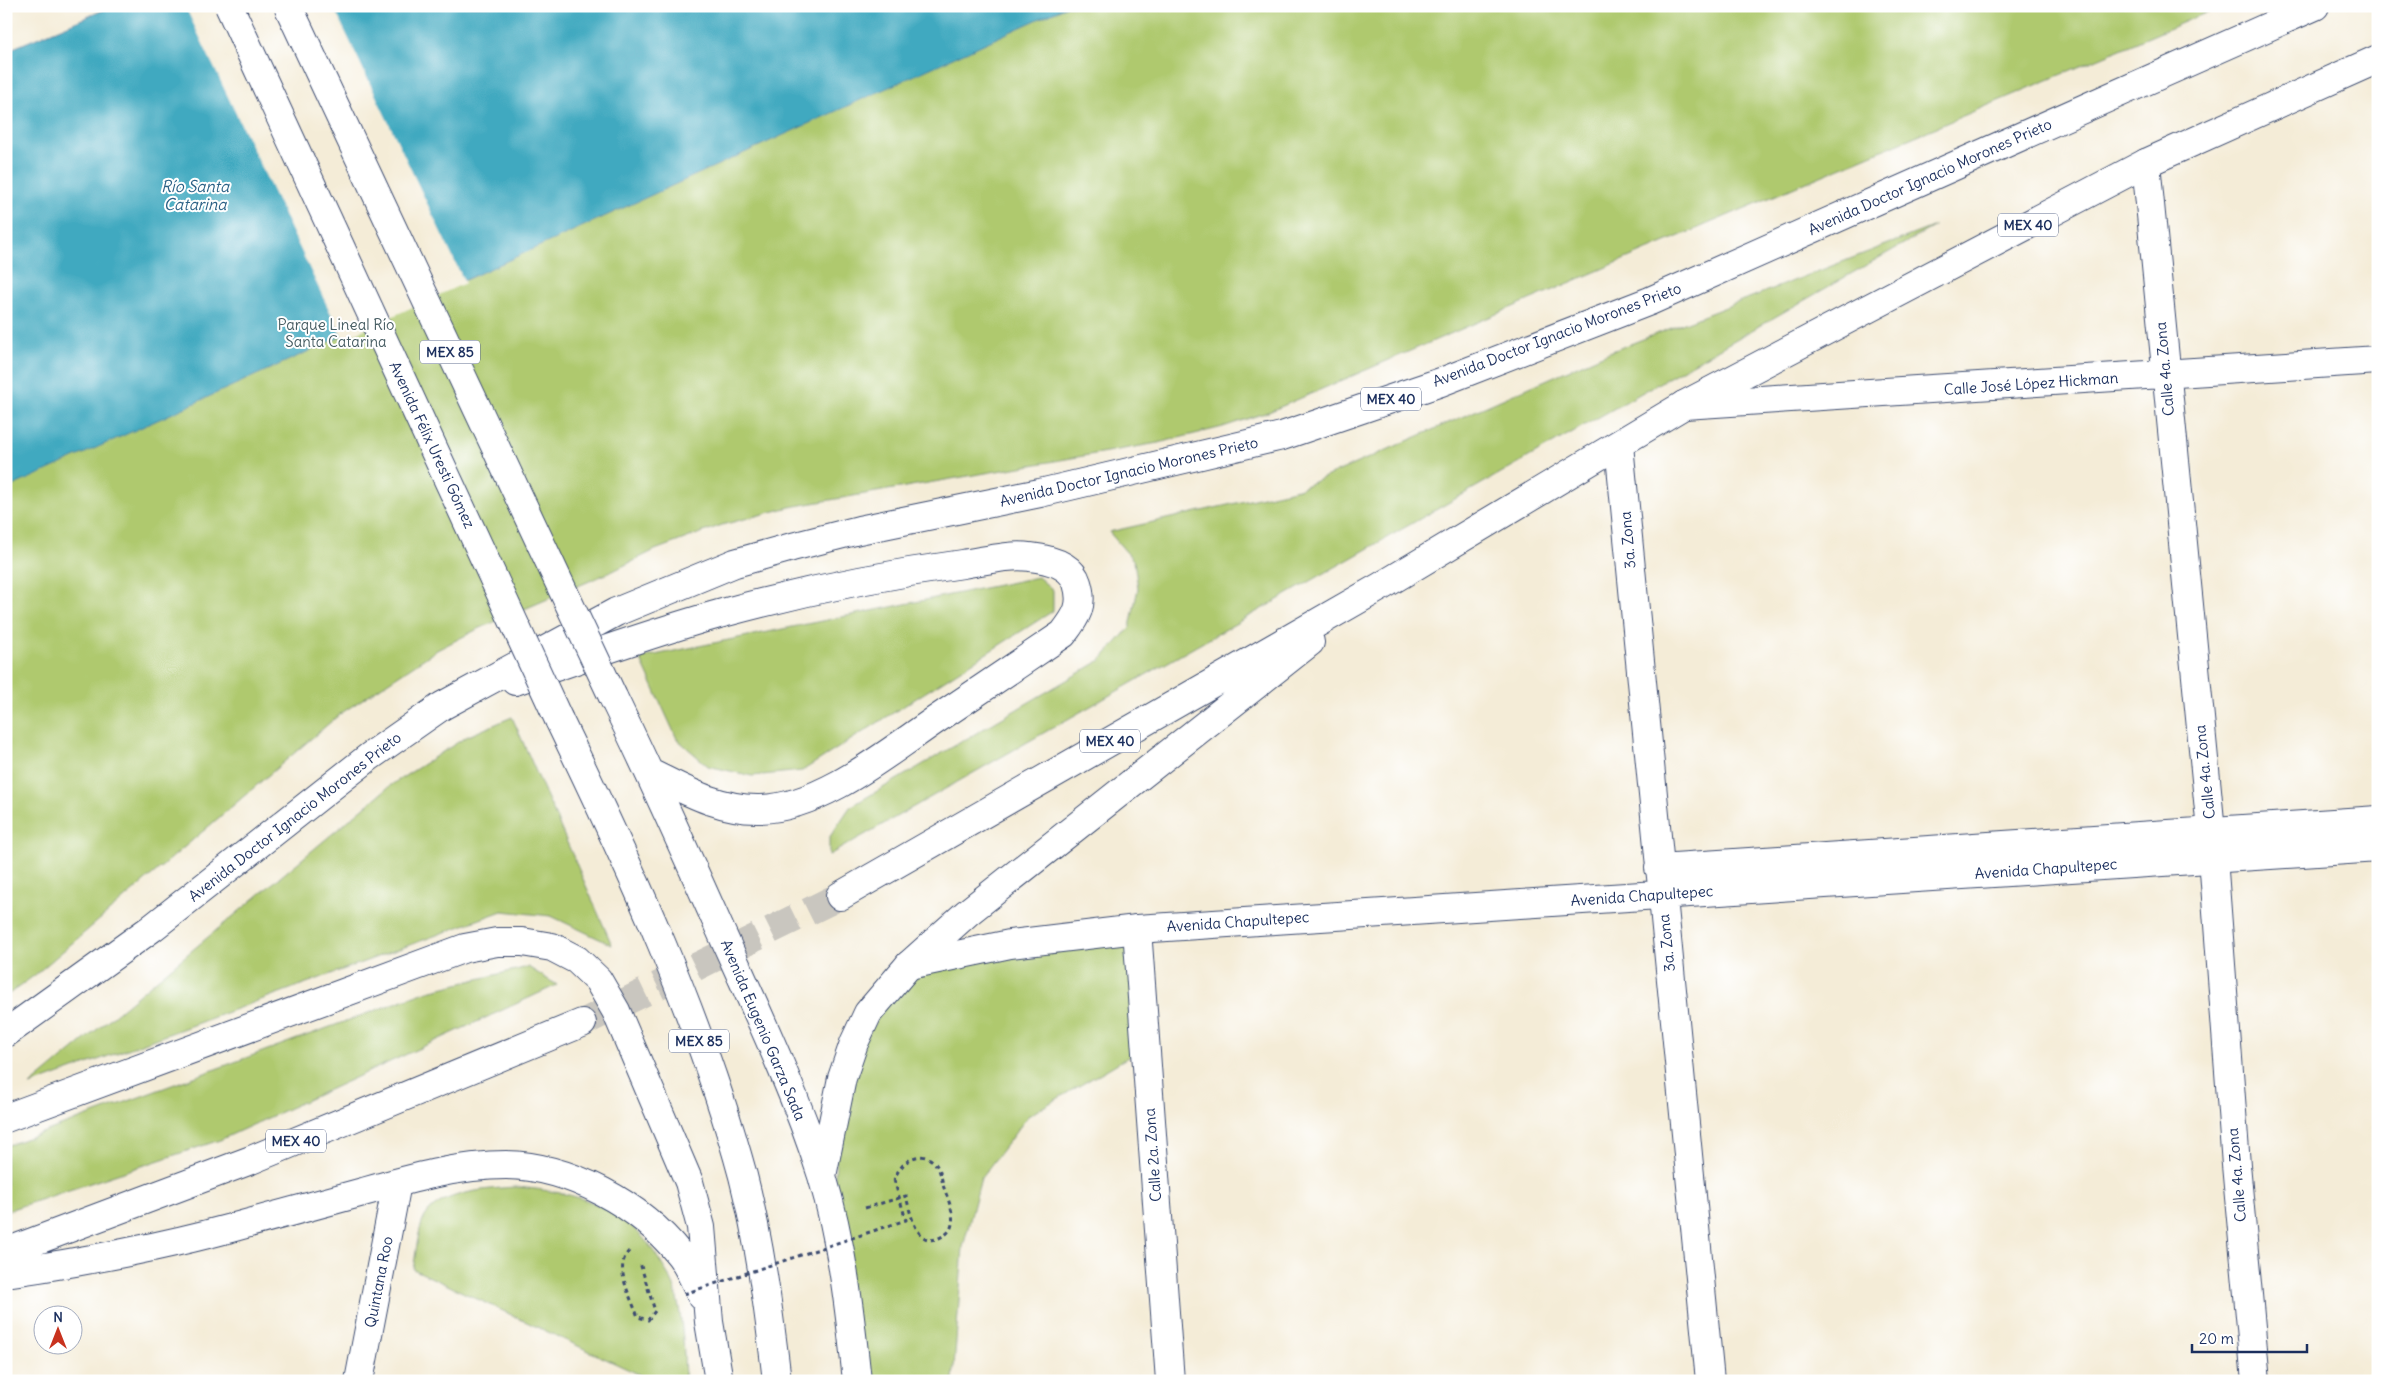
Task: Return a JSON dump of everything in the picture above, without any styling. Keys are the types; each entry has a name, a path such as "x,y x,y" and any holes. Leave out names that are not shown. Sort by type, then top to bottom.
{"main road":[{"name":"Avenida Félix Uresti Gómez","path":"229,6 559,720 619,845 672,970 726,1119 743,1177 765,1280 776,1381"},
{"name":"Avenida Eugenio Garza Sada","path":"288,6 650,773 752,998 795,1101 822,1176 832,1218 850,1313 857,1381"},
{"name":"Avenida Doctor Ignacio Morones Prieto","path":"6,1033 152,928 369,756 442,706 616,612 735,563 858,530 1040,493 1282,436 1441,382 1650,301 2315,6"},
{"name":"MEX 40","path":"840,896 1380,587 1684,405 2146,164 2378,59"},
{"name":"Calle 4a. Zona","path":"2146,164 2165,376 2211,831 2236,1165 2256,1381"},
{"name":"Calle José López Hickman","path":"1684,405 2165,376 2378,360"},
{"name":"3a. Zona","path":"1619,445 1710,1381"},
{"path":"442,706 646,636 719,614 804,593 924,569 1028,556 1058,563 1075,578 1081,596 1076,618 1063,634 835,786 783,806 761,809 736,808 709,802 650,773"},
{"path":"822,1176 842,1078 854,1043 868,1013 909,965 967,913 1380,587"},
{"path":"1660,881 2211,831 2378,820"},
{"name":"Avenida Chapultepec","path":"909,965 1010,944 1137,929 1660,881 2212,859 2378,848"},
{"name":"Calle 2a. Zona","path":"1137,929 1170,1381"},
{"path":"6,1118 466,948 497,942 522,942 552,947 577,960 598,980 616,1011 668,1128 689,1182 701,1227 708,1308 719,1381"},
{"name":"MEX 40","path":"6,1252 251,1160 582,1023"},
{"path":"6,1273 164,1246 397,1183 462,1169 506,1165 542,1170 583,1183 622,1204 655,1228 681,1256 708,1308"},
{"name":"Quintana Roo","path":"359,1381 397,1183"}],"path":[{"path":"681,1286 684,1294 906,1220 894,1180 898,1168 908,1160 918,1156 929,1159 937,1166 954,1217 952,1226 946,1235 935,1240 924,1237 916,1229 906,1196 832,1218"},
{"path":"631,1249 623,1258 622,1269 638,1317 648,1320 655,1311 639,1265 641,1259"}],"green space":[{"name":"Parque Lineal Río Santa Catarina","path":"168,6 2222,6 1271,411 1223,427 1158,443 790,507 722,525 655,550 613,571 478,629 437,650 340,714 35,975 6,996 6,77"},
{"path":"1935,226 829,855 829,838 850,807 1101,660 1130,627 1138,588 1134,561 1109,532 1298,489 1607,353"},
{"path":"1038,577 1053,590 1053,611 802,771 752,776 708,766 677,739 640,658"},
{"path":"512,717 612,945 551,916 502,911 30,1085 391,785 466,737"},
{"path":"1137,929 1145,1047 1028,1116 981,1178 963,1247 953,1381 857,1381 832,1218 842,1078 909,965"},
{"path":"528,967 557,985 220,1140 6,1211 6,1146 428,991"},
{"path":"516,1187 560,1193 599,1205 617,1215 648,1244 674,1286 681,1321 685,1381 653,1381 413,1269 422,1223 428,1212 437,1204 463,1194"}],"water":[{"name":"Río Santa Catarina","path":"113,6 1067,6 6,489 6,51"}],"pier":[{"path":"185,6 333,6 465,283 343,339"}],"tunnel":[{"path":"582,1023 840,896"}]}
